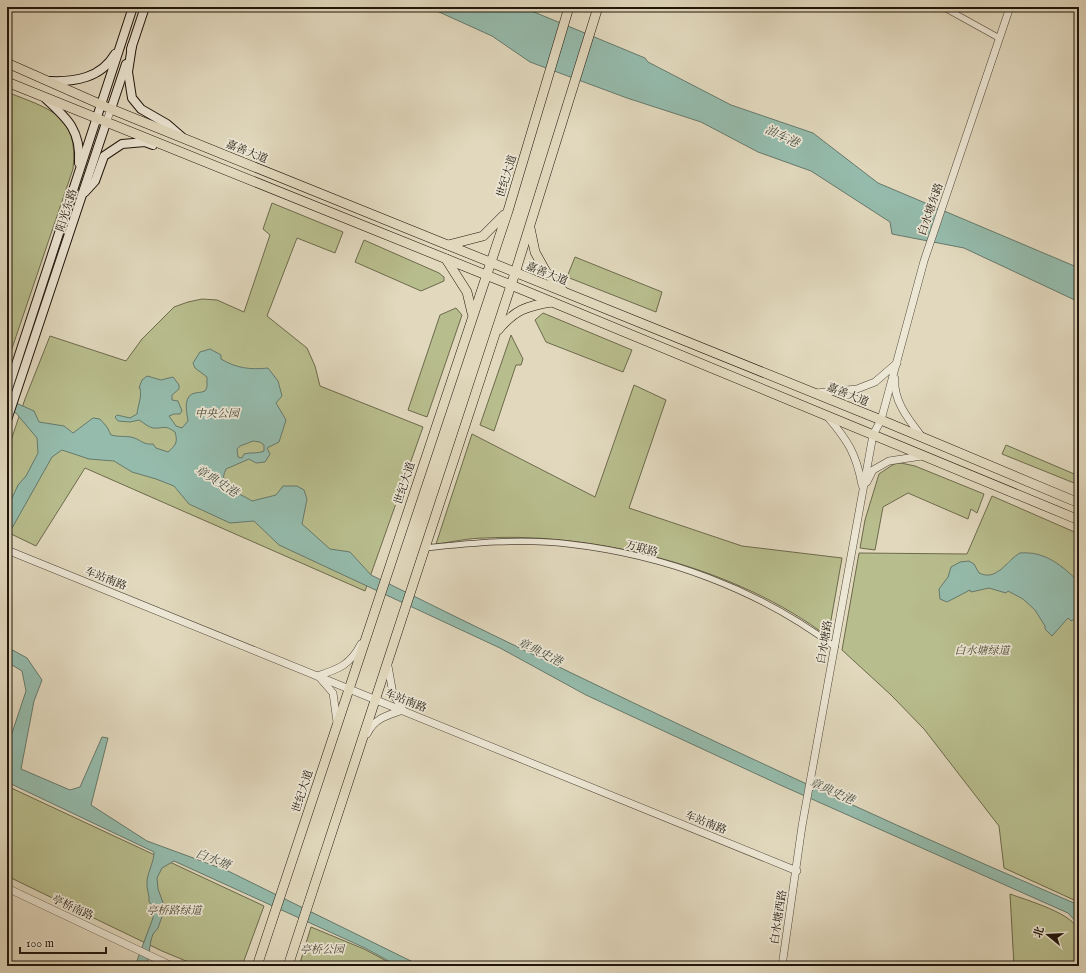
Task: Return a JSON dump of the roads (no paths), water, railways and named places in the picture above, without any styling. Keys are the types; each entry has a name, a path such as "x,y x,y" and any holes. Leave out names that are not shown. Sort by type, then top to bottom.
{"main road":[{"name":"阳光东路","path":"8,391 134,7"},
{"name":"阳光东路","path":"111,109 145,7"},
{"path":"288,966 404,607 515,273 598,7"},
{"name":"世纪大道","path":"254,966 258,962 281,894 472,314 508,211 569,8"},
{"path":"49,81 72,82 92,75 110,62 122,42"},
{"path":"132,46 128,72 132,98 141,109 167,124 184,138"},
{"name":"嘉善大道","path":"7,62 111,109 881,420 1079,503"},
{"path":"7,82 165,147 553,302 1079,520"},
{"path":"46,98 68,119 78,136 80,155 79,173"},
{"name":"阳光东路","path":"7,420 106,123"},
{"path":"82,196 95,181 104,156 122,144 145,142 159,148 165,147"},
{"path":"448,245 484,236 508,211"},
{"path":"530,226 535,252 546,272 564,292"},
{"path":"446,259 467,292 472,314"},
{"path":"495,334 510,317 519,310 553,302"}],"street":[{"path":"943,7 999,38"},
{"name":"白水塘东路","path":"881,420 924,261 1010,7"},
{"name":"阳光东路","path":"106,123 111,109"},
{"path":"814,393 857,389 875,382 897,362"},
{"path":"897,362 895,385 898,400 909,420 922,437"},
{"path":"827,416 844,437 856,457 863,489"},
{"name":"白水塘路","path":"797,871 802,826 873,435 881,420"},
{"path":"863,489 873,470 889,461 923,456"},
{"name":"万联路","path":"424,548 484,542 519,542 569,544 625,553 720,581 767,604 808,627 835,647"},
{"name":"车站南路","path":"7,550 797,871"},
{"path":"337,722 333,694 317,676 339,669 348,662 356,653 368,630"},
{"path":"356,756 374,722 387,715 403,710 393,694 387,660"},
{"name":"白水塘西路","path":"782,966 797,871"},
{"name":"亭桥南路","path":"7,888 172,966"}],"water":[{"name":"油车港","path":"428,7 522,7 645,58 648,62 731,105 813,133 878,183 1079,268 1079,302 964,248 892,234 890,222 811,171 758,152 701,122 627,98 530,62 492,36"},
{"name":"章典史港","path":"210,349 221,355 221,359 238,366 255,369 268,368 278,381 282,396 276,403 286,420 279,442 267,448 270,454 265,462 256,463 249,459 226,469 224,481 226,486 230,489 252,501 276,495 283,486 297,486 304,490 307,499 302,524 330,549 350,552 371,575 720,744 896,825 1074,903 1079,896 1079,925 1068,913 778,784 586,695 500,648 279,545 254,521 230,523 189,504 174,486 132,472 114,461 89,459 62,450 52,457 7,537 7,509 18,485 26,476 38,453 37,438 16,413 7,410 7,399 34,411 39,422 64,426 73,433 93,418 100,419 107,427 111,435 134,438 146,444 153,444 156,448 168,452 175,445 175,432 166,427 157,428 148,426 139,420 130,422 118,421 115,417 117,415 130,418 137,414 141,395 139,388 142,380 147,376 161,380 173,377 179,385 179,389 172,395 172,400 178,401 182,411 180,414 169,416 176,426 182,428 188,421 186,406 187,399 194,393 205,391 207,387 207,377 195,368 193,363 200,352","holes":["253,441 260,442 264,445 264,451 244,454 242,458 238,457 237,449 240,446"]},
{"path":"1020,553 1038,554 1046,557 1060,565 1079,582 1079,617 1071,621 1068,618 1052,636 1045,629 1045,626 1035,610 1023,599 1008,591 1006,593 989,588 971,592 970,590 947,602 940,599 939,589 948,577 951,567 960,562 969,561 974,564 979,573 991,575 1001,569"},
{"path":"7,647 27,658 42,680 34,701 21,769 70,790 80,787 102,737 108,738 91,805 147,841 226,870 421,966 398,966 365,948 174,861 162,868 157,878 158,889 165,908 158,928 153,934 151,940 147,966 135,966 153,918 153,906 149,902 147,884 154,852 7,782 7,748 26,691 22,671 7,662"}],"park label":[{"name":"中央公园","path":"217,413"},
{"name":"白水塘绿道","path":"982,650"},
{"name":"亭桥路绿道","path":"174,910"},
{"name":"亭桥公园","path":"322,949"}],"water label":[{"name":"白水塘","path":"213,859"}]}
